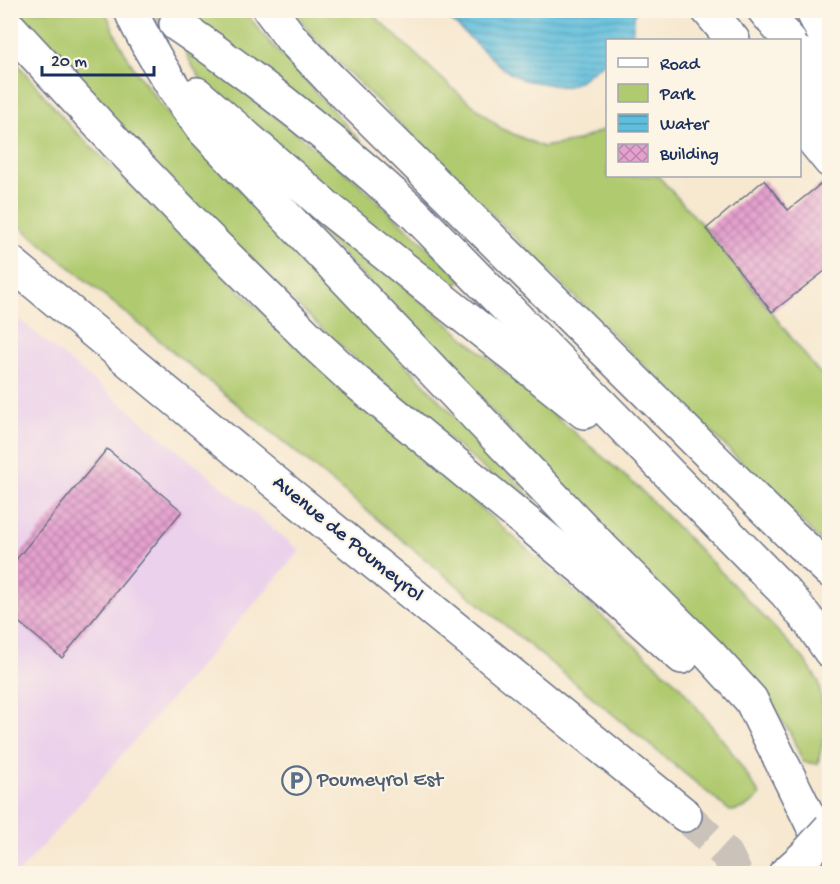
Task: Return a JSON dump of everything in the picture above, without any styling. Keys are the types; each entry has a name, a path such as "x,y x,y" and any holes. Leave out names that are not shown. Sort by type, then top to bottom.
{"main road":[{"path":"270,10 291,38 329,78 830,571"},
{"path":"708,10 732,39"},
{"path":"738,10 761,39"},
{"path":"764,10 788,39"},
{"path":"814,10 830,27"},
{"path":"814,10 830,46"},
{"path":"133,15 158,54 178,77 329,209 691,496"},
{"path":"133,15 159,66 202,128 603,549 708,653 751,700 818,836 830,850"},
{"path":"176,24 278,97 414,213 786,594 830,651"},
{"path":"10,28 132,160 316,345 354,380 583,569 679,654 787,775"},
{"path":"801,55 830,90"},
{"path":"801,88 830,124"},
{"path":"801,125 830,161"},
{"name":"Avenue de Poumeyrol","path":"10,262 280,487 686,815"},
{"path":"785,873 830,828"}],"shaded area":[{"path":"10,312 300,551 18,874 10,873"}],"green space":[{"path":"13,11 105,11 135,70 169,115 540,506 534,512 332,339 103,114"},
{"path":"175,11 244,11 384,167"},
{"path":"294,11 369,11 451,87 502,129 543,147 577,141 606,129 606,177 659,177 706,229 816,369 829,382 829,549 313,37"},
{"path":"180,41 355,180 462,279 450,291 206,87"},
{"path":"10,55 71,127 303,352 679,685 729,748 760,795 754,802 730,811 11,219"},
{"path":"312,213 319,213 640,489 804,659 819,682 825,730 818,764 803,762 790,732 753,684 308,219"}],"water":[{"path":"635,10 632,37 630,39 606,39 606,61 578,82 565,87 524,80 510,73 441,11"}],"building":[{"path":"830,179 830,267 772,312 706,229 764,180 788,210"},
{"path":"107,449 182,511 62,658 10,615 10,567"}],"tunnel":[{"path":"156,10 176,24"},
{"path":"685,815 727,855 736,874"}],"place":[{"name":"Poumeyrol Est","path":"296,781"}]}
